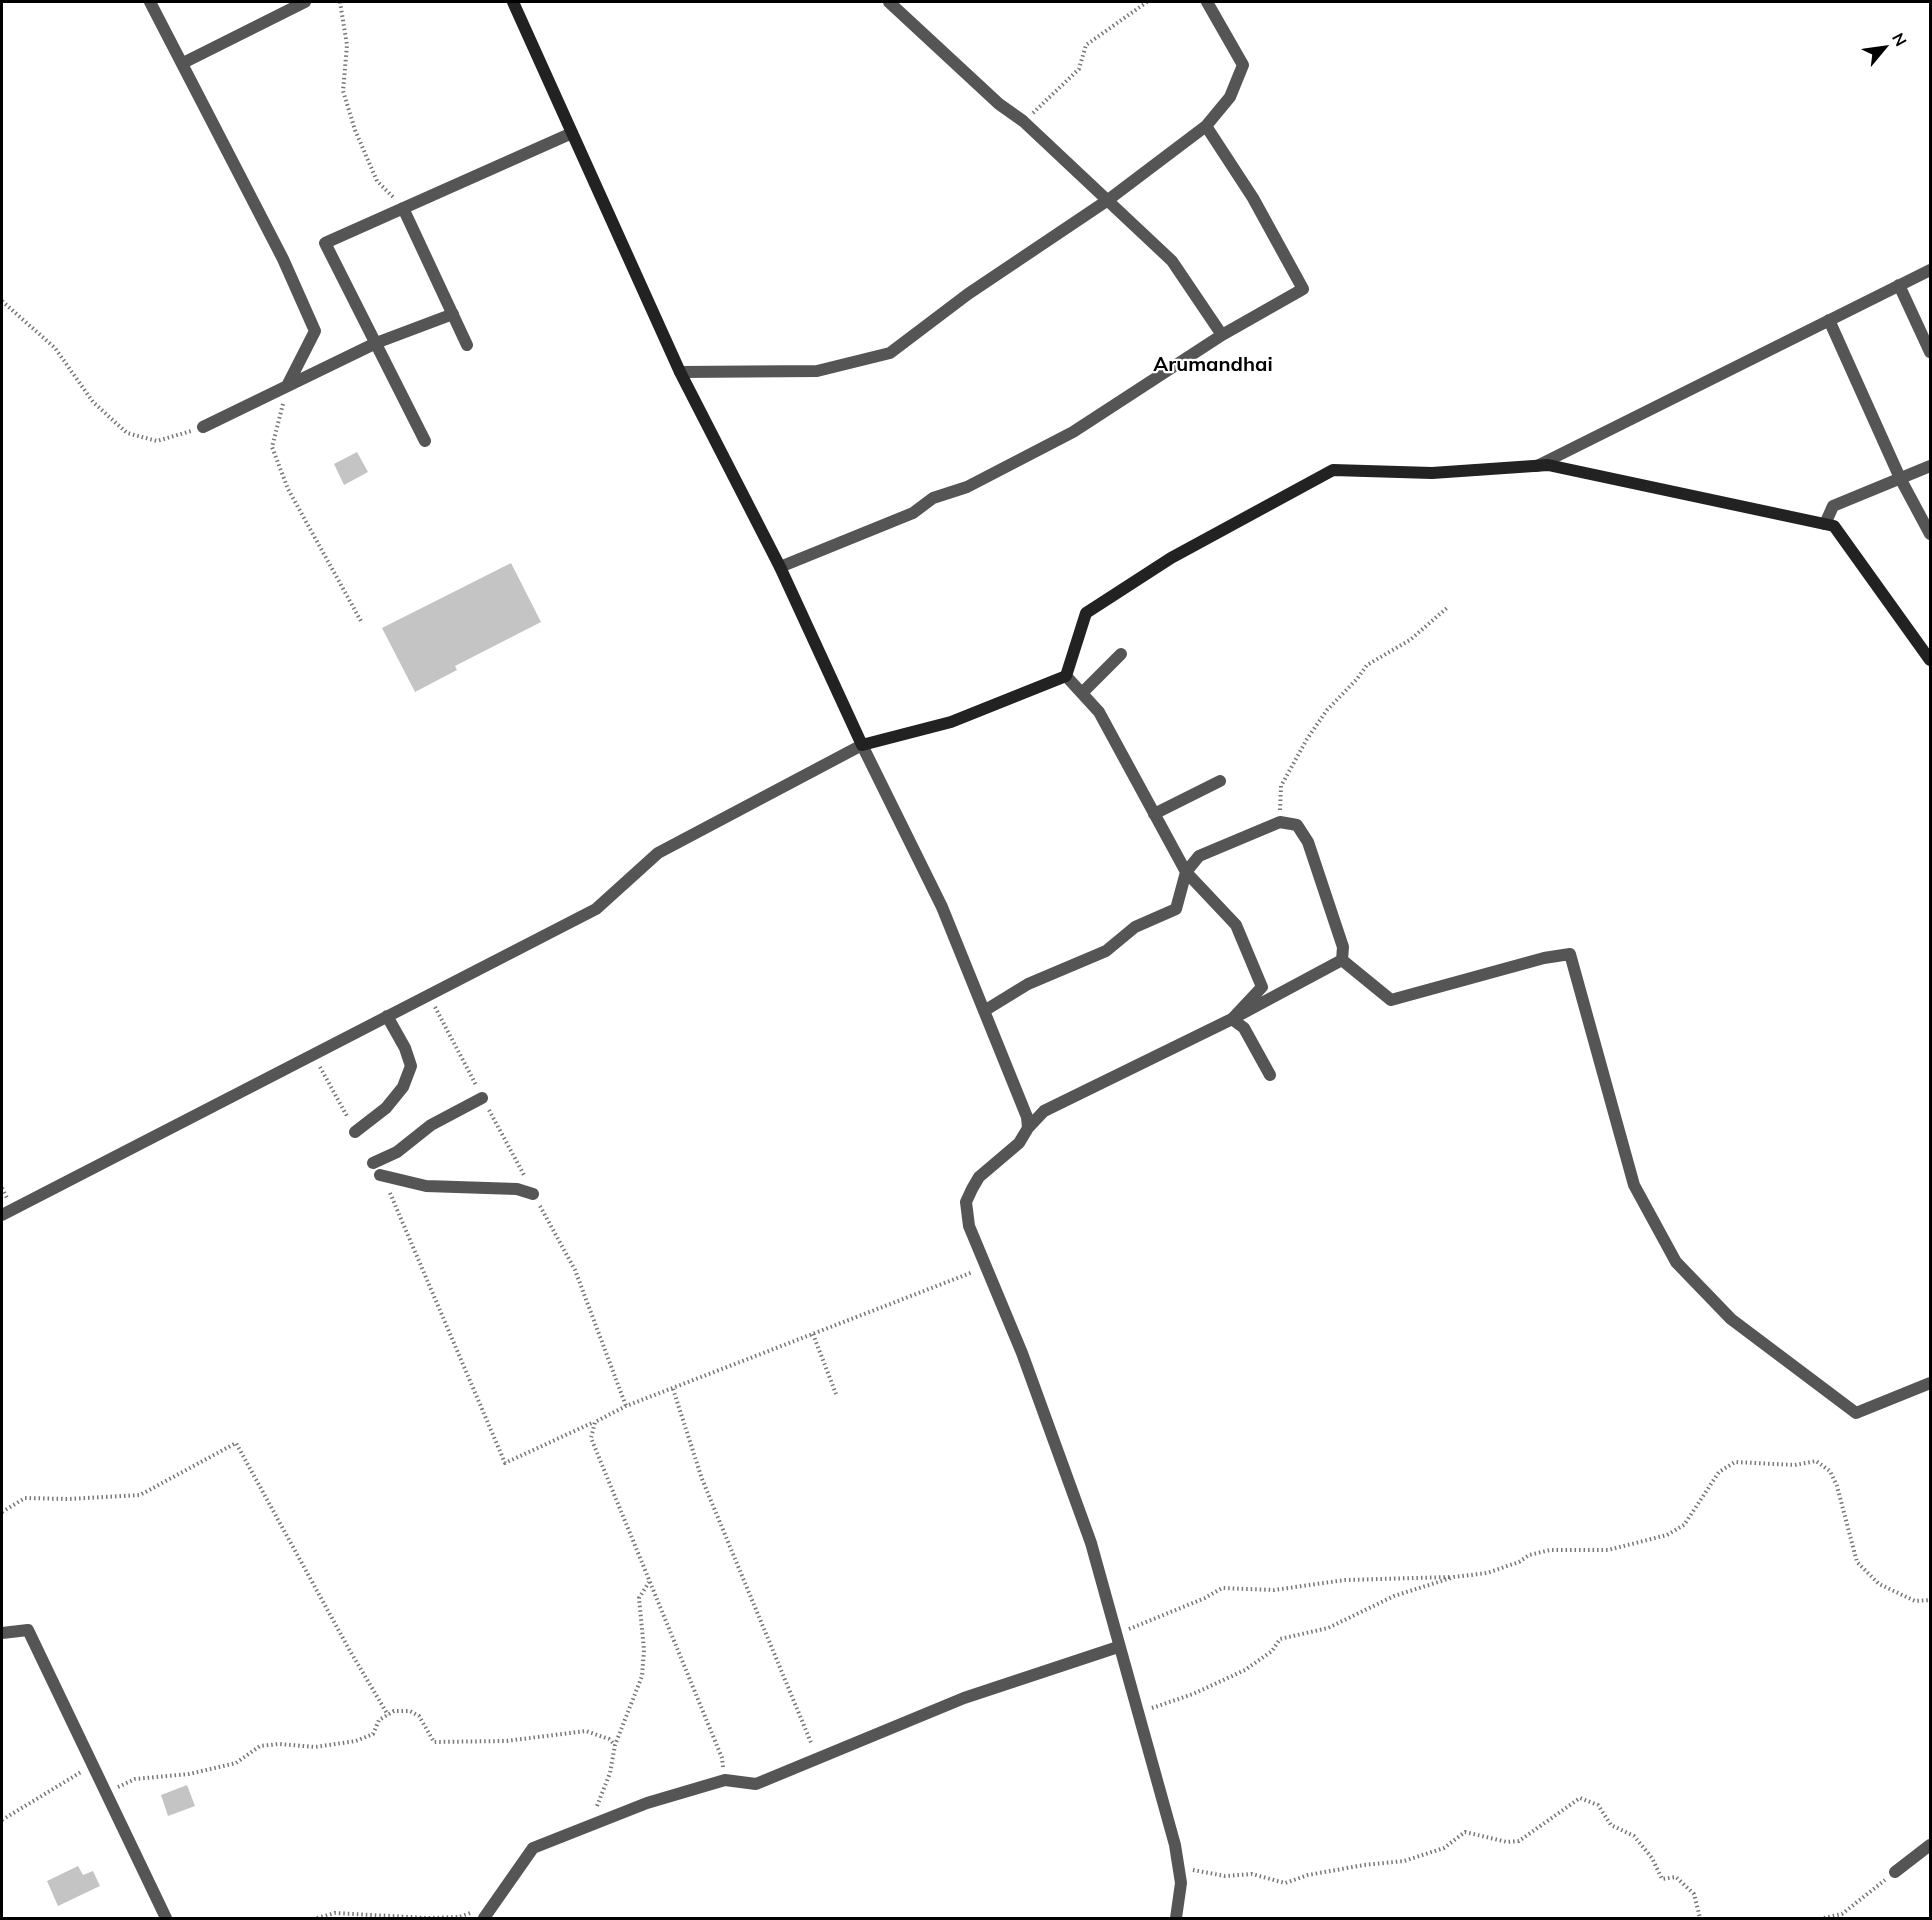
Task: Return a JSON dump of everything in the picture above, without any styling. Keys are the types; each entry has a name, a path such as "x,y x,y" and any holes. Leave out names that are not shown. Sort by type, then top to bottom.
{"street":[{"path":"150,2 283,259 315,331 287,386"},
{"path":"183,63 305,2"},
{"path":"513,2 680,372 780,567 862,745 942,907 1027,1117 1028,1128"},
{"path":"889,2 999,104 1023,121 1172,261 1222,335"},
{"path":"680,372 817,371 891,353 968,294 1108,200 1206,126 1230,97 1243,64 1207,2"},
{"path":"780,567 914,513 933,498 967,487 1073,432 1222,335 1303,289 1253,198 1206,126"},
{"path":"425,441 325,243 572,132"},
{"path":"403,208 467,345"},
{"path":"1536,466 1930,270"},
{"path":"1899,285 1930,352"},
{"path":"203,427 376,343 453,314"},
{"path":"1829,320 1900,478 1930,534"},
{"path":"1066,676 1086,613 1171,558 1333,470 1432,473 1548,465 1834,526 1930,660"},
{"path":"1825,524 1833,506 1930,466"},
{"path":"1082,693 1121,654"},
{"path":"1066,676 1099,712 1186,872 1236,925 1262,987 1232,1020"},
{"path":"2,1215 596,909 658,853 862,745 951,722 1066,676"},
{"path":"1154,814 1220,781"},
{"path":"984,1011 1028,984 1106,951 1136,927 1176,909 1186,872 1199,856 1280,822 1298,825 1308,842 1343,947 1342,960"},
{"path":"1342,960 1391,1000 1544,958 1570,954 1634,1185 1676,1262 1731,1319 1856,1413 1930,1383"},
{"path":"1176,1918 1181,1882 1179,1868 1140,1712 1118,1647 1091,1543 1022,1353 969,1226 966,1202 979,1177 1019,1143 1028,1128 1044,1111 1232,1020 1342,960"},
{"path":"355,1132 386,1107 403,1087 411,1066 405,1048 387,1016"},
{"path":"1232,1020 1244,1028 1270,1075"},
{"path":"373,1163 397,1152 431,1125 482,1098"},
{"path":"380,1175 426,1186 517,1189 533,1194"},
{"path":"2,1633 28,1630 166,1918"},
{"path":"484,1918 533,1848 647,1803 724,1780 756,1784 964,1698 1118,1647"},
{"path":"1895,1872 1930,1845"}],"path":[{"path":"340,2 347,45 343,91 355,130 377,180 403,208"},
{"path":"1023,121 1079,69 1086,45 1148,2"},
{"path":"2,301 55,348 93,402 127,433 157,441 203,427"},
{"path":"287,386 272,447 288,489 362,623"},
{"path":"1280,822 1281,786 1307,739 1327,710 1357,679 1367,665 1410,640 1448,607"},
{"path":"313,1054 355,1132"},
{"path":"380,1175 398,1206 505,1463 626,1406 985,1267"},
{"path":"813,1334 836,1394"},
{"path":"673,1389 702,1479 818,1759"},
{"path":"595,1422 591,1438 722,1758 724,1780"},
{"path":"2,1512 25,1498 68,1499 140,1495 236,1443 350,1651 388,1715"},
{"path":"1118,1647 1127,1629 1205,1598 1222,1588 1274,1590 1345,1580 1454,1577 1487,1573 1519,1562 1529,1555 1550,1550 1608,1550 1667,1535 1684,1525 1719,1472 1735,1462 1795,1465 1816,1461 1830,1471 1837,1486 1857,1562 1879,1584 1915,1601 1930,1600"},
{"path":"1140,1712 1224,1682 1272,1651 1280,1639 1328,1628 1394,1596 1454,1577"},
{"path":"592,1825 597,1803 610,1773 615,1746 642,1676 644,1650 639,1598 650,1581"},
{"path":"106,1793 135,1779 189,1774 236,1763 260,1746 279,1743 315,1748 356,1741 373,1734 379,1720 394,1711 410,1711 419,1716 434,1742 506,1741 586,1731 609,1739 615,1746"},
{"path":"2,1820 92,1765"},
{"path":"1179,1868 1225,1876 1252,1874 1285,1883 1342,1869 1404,1861 1444,1848 1465,1832 1507,1842 1519,1840 1580,1798 1598,1805 1611,1825 1634,1836 1652,1858 1662,1879 1676,1877 1694,1894 1700,1918"},
{"path":"1824,1918 1842,1914 1895,1872"},
{"path":"317,1918 335,1913 457,1918 493,1905"}],"building":[{"path":"357,452 368,472 344,485 334,464"},
{"path":"511,563 541,622 455,666 457,670 415,692 382,628"},
{"path":"187,1785 195,1806 168,1816 161,1795"},
{"path":"78,1866 83,1875 93,1871 100,1886 58,1906 47,1881"}],"district":[{"name":"Arumandhai","path":"1213,365"}]}
